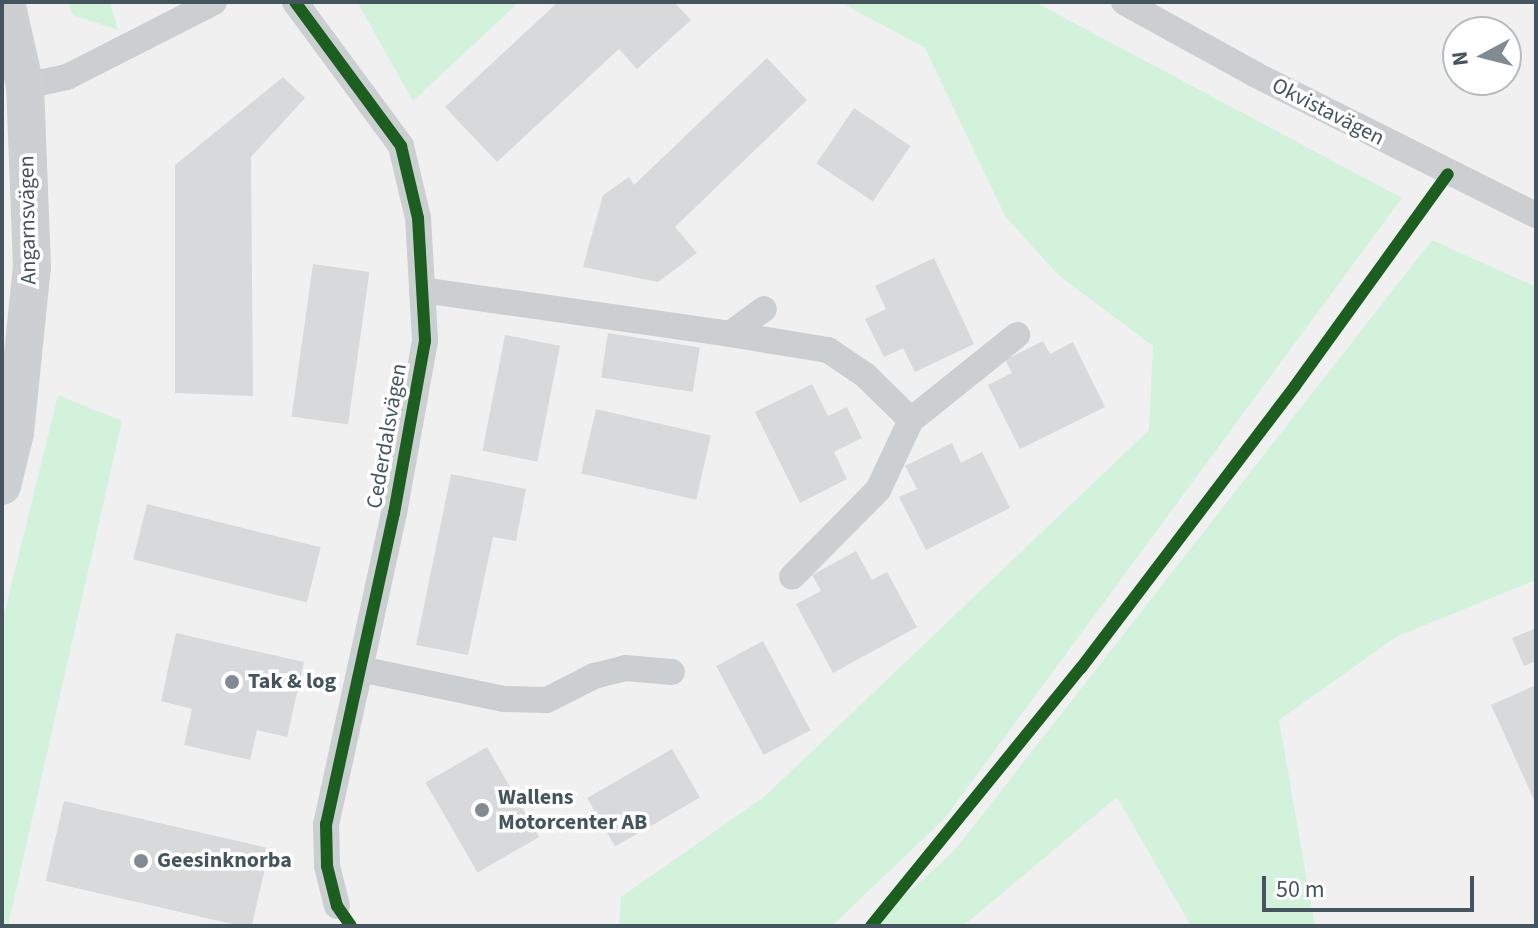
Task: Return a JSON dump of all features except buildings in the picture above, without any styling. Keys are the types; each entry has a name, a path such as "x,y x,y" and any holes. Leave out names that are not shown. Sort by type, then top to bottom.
{"main road":[{"name":"Angarnsvägen","path":"2,486 15,433 32,267 25,86 6,2"}],"street":[{"path":"25,86 67,77 214,2"},
{"name":"Cederdalsvägen","path":"295,2 401,146 418,218 425,341 394,513 326,824 327,866 337,906"},
{"name":"Okvistavägen","path":"1124,2 1256,75 1448,174 1533,205"},
{"path":"422,290 828,350 865,375 911,420"},
{"path":"730,334 764,309"},
{"path":"792,577 878,490 911,420 1017,335"},
{"path":"360,669 504,699 547,700 594,676 625,668 672,672"}],"green space":[{"path":"67,2 110,2 118,30 73,15"},
{"path":"357,2 519,2 413,101"},
{"path":"840,2 1035,2 1402,198 945,818 832,926 619,926 621,897 765,796 1149,430 1153,346 1058,275 1005,216 925,48"},
{"path":"1432,240 1536,287 1536,580 1396,637 1279,720 1315,926 1191,926 1117,797 963,926 871,926 954,851"},
{"path":"58,395 122,421 8,926 2,926 2,623"}],"cycle path":[{"path":"295,2 401,146 418,218 425,341 394,513 326,824 327,866 337,906 351,926"},
{"path":"871,926 1081,668 1295,386 1448,174"}],"place":[{"name":"Tak & log","path":"232,682"},
{"name":"Wallens Motorcenter AB","path":"482,810"},
{"name":"Geesinknorba","path":"141,861"}]}
